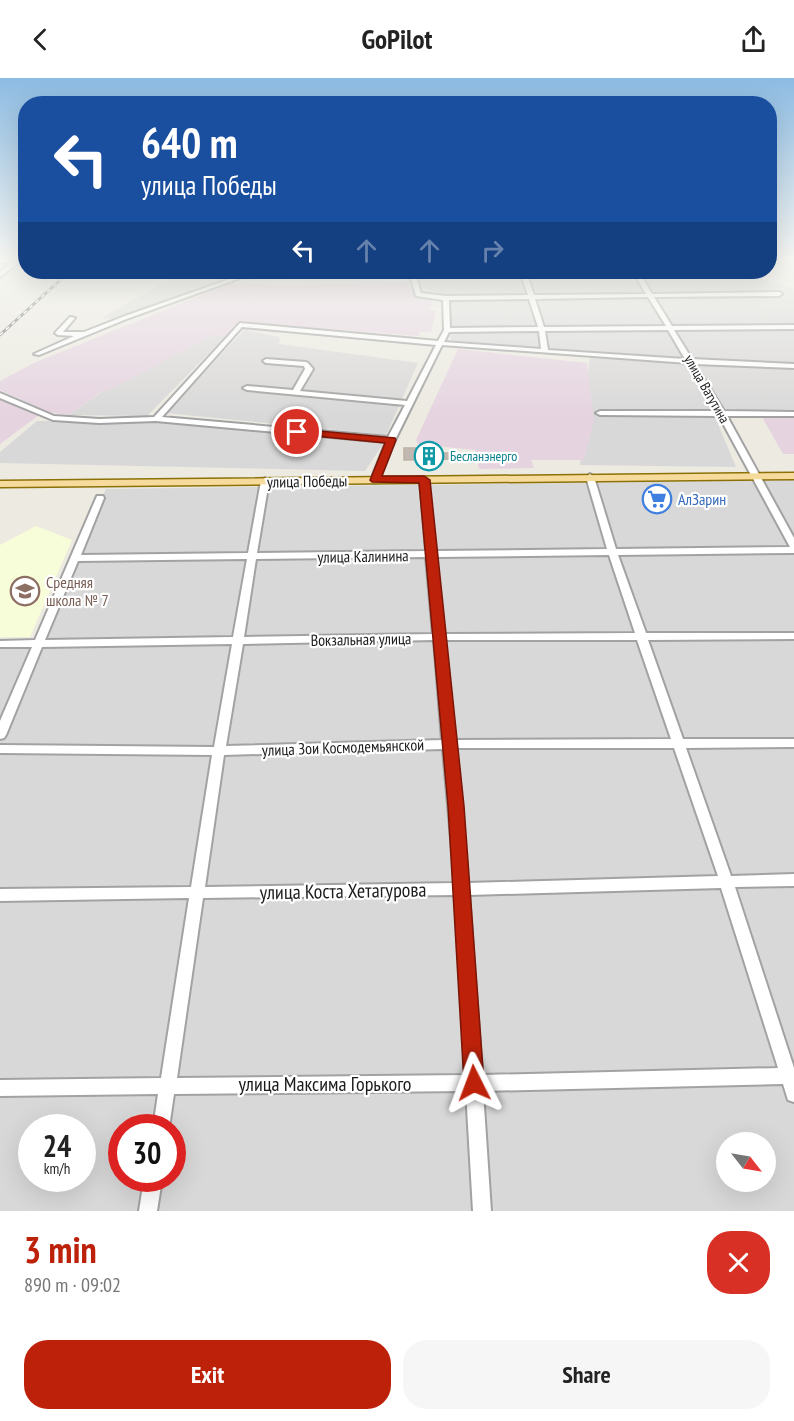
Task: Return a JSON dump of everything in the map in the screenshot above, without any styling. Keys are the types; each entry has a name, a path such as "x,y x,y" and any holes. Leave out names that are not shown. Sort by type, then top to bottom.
{"main road":[{"name":"улица Победы","path":"0,484 794,476"}],"street":[{"path":"37,354 146,312"},
{"path":"375,480 391,440 447,330 446,312"},
{"path":"537,312 545,352"},
{"name":"улица Ватутина","path":"660,312 722,414 794,548"},
{"path":"72,318 58,333 71,335 105,327"},
{"path":"156,419 240,325 692,363 794,366"},
{"path":"447,330 794,327"},
{"path":"266,361 306,364 309,369 295,393"},
{"path":"247,388 409,403"},
{"path":"0,395 53,418 99,421 156,419 391,440"},
{"path":"600,413 794,414"},
{"path":"590,477 612,551 791,1076 794,1094"},
{"path":"424,480 451,744 482,1211"},
{"path":"163,1114 196,894 265,481"},
{"path":"0,735 36,645 100,498"},
{"name":"улица Калинина","path":"75,558 253,558 794,548"},
{"name":"Вокзальная улица","path":"0,645 441,638 794,636"},
{"name":"улица Зои Космодемьянской","path":"0,749 219,751 451,744 794,744"},
{"name":"улица Коста Хетагурова","path":"0,895 462,889 794,880"},
{"name":"улица Максима Горького","path":"0,1088 474,1083 791,1076"},
{"path":"148,1211 151,1192"}],"shaded area":[{"path":"113,312 136,312 117,319 102,318"},
{"path":"160,312 436,312 431,332 420,332 419,336 281,325 285,326 280,333 233,329 226,336 214,335 107,391 102,391 69,415 48,412 0,390 0,381 36,362"},
{"path":"445,312 794,312 794,411 713,412 736,467 580,465 590,354 451,340"},
{"path":"244,330 280,337 279,344 418,363 386,435 166,413"},
{"path":"214,335 226,336 147,416 69,415 103,391 107,391"},
{"path":"458,349 587,363 594,421 584,460 531,460 534,468 479,469 475,450 418,444 416,440"},
{"path":"0,398 39,415 0,444"},
{"path":"762,417 794,417 794,454 783,454"},
{"path":"37,421 158,421 385,441 365,471 0,463 0,452"},
{"path":"794,480 794,1211 0,1211 0,648 40,648 106,489"},
{"name":"Средняя школа № 7","path":"36,526 72,540 30,637 0,637 0,545"}],"building":[{"name":"Бесланэнерго","path":"404,448 416,448 417,453 453,453 454,459 404,460"},
{"name":"АлЗарин","path":"648,487 655,487 666,510 658,510"}],"railway":[{"path":"0,335 25,312"}],"place":[{"name":"Бесланэнерго","path":"429,456"},
{"name":"АлЗарин","path":"657,499"},
{"name":"Средняя школа № 7","path":"25,591"}],"route":[{"path":"297,432 391,440 375,480 424,480 456,806 474,1083"}]}
